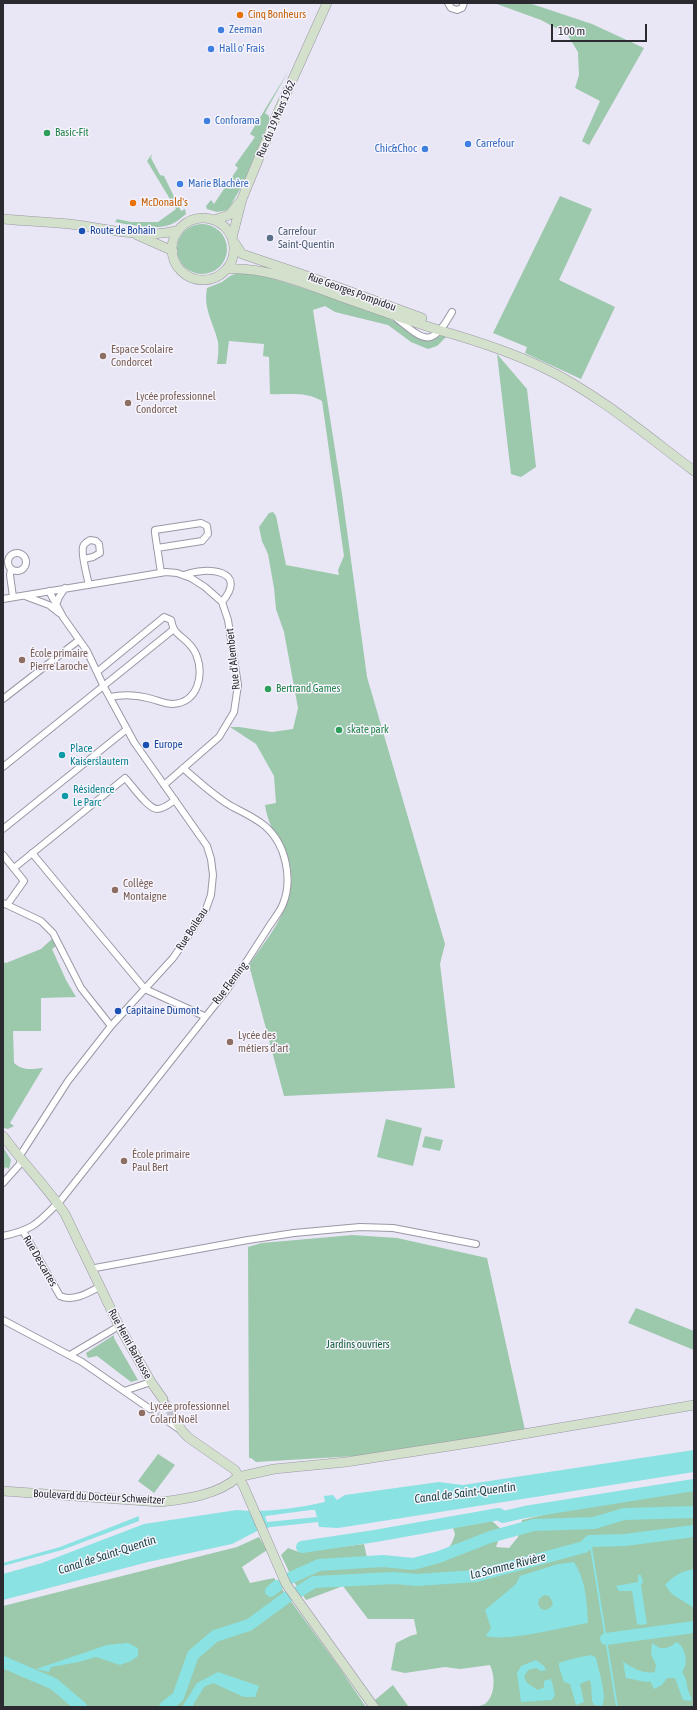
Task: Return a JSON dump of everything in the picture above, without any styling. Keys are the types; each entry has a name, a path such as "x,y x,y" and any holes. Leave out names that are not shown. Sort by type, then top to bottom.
{"street":[{"name":"Rue du 19 Mars 1962","path":"233,240 242,199 278,112 327,3"},
{"path":"448,3 451,8 457,10 462,8 464,3"},
{"path":"214,220 229,215 242,199"},
{"path":"3,218 70,224 130,233 166,233 179,230"},
{"path":"203,218 214,220 222,224 228,230 233,240 234,252 232,261 228,269 213,279 204,281 195,279 186,275 179,269 174,260 172,251 173,244 179,230 188,222 203,218"},
{"path":"130,233 172,251"},
{"name":"Rue Georges Pompidou","path":"233,240 242,254 314,278 537,365 579,387 694,471"},
{"name":"Rue Georges Pompidou","path":"228,269 243,268 268,272 391,314 443,328"},
{"path":"443,328 452,312"},
{"path":"157,548 202,541 208,534 207,526 201,523 158,529 155,533 157,548 161,573"},
{"path":"84,559 89,585"},
{"path":"11,569 10,574 13,597"},
{"path":"3,599 161,573 177,573 184,575 205,587 222,602 230,592 231,583 226,576 220,572 194,571 184,575"},
{"path":"56,605 65,588"},
{"name":"Rue Boileau","path":"3,1183 18,1166 21,1154 68,1081 111,1026 173,958 206,909 211,894 213,867 207,846 127,730 97,672 79,640 63,617 49,591"},
{"name":"Rue Boileau","path":"22,595 49,605 63,617"},
{"name":"Rue d'Alembert","path":"164,785 219,737 234,712 238,685 228,620 222,602"},
{"path":"97,672 164,617 171,620 174,629 189,642 196,654 200,675 198,686 194,693 183,701 175,704 168,704 133,695 110,697"},
{"path":"3,767 174,629"},
{"path":"3,699 79,640"},
{"path":"3,829 127,730"},
{"name":"Rue Fleming","path":"3,1236 23,1231 34,1226 54,1210 106,1145 246,962 283,905 287,880 286,862 277,842 266,826 247,814 230,806 183,768"},
{"path":"14,868 125,778 150,807 157,809 164,807 175,800"},
{"path":"32,853 145,989 204,1016"},
{"path":"3,854 24,882 5,904 41,921 53,933 81,988 111,1026"},
{"path":"3,1136 20,1159 58,1204"},
{"name":"Rue Henri Barbusse","path":"58,1204 69,1221 119,1326 163,1400"},
{"path":"93,1271 95,1268 294,1232 352,1228 393,1228 476,1244"},
{"name":"Rue Descartes","path":"23,1231 60,1296 66,1299 75,1298 99,1286"},
{"path":"3,1320 70,1355 150,1409"},
{"path":"70,1355 119,1326"},
{"path":"124,1391 151,1382"},
{"path":"238,1477 274,1470 346,1462 467,1443 694,1405"},
{"path":"172,1420 182,1431 235,1470 286,1584 374,1707"},
{"name":"Boulevard du Docteur Schweitzer","path":"3,1491 160,1502 184,1499 208,1493 231,1483 238,1477"}],"green space":[{"path":"494,3 529,3 592,24 644,48 589,145 582,141 600,101 575,88 579,75 578,52 567,34 541,20"},
{"path":"289,70 265,113 269,116 269,121 243,184 228,210 217,212 207,209 206,206 211,200 214,204 238,168 235,165 255,137 250,134"},
{"path":"152,154 151,158 160,175 164,176 181,211 185,209 186,214 174,223 156,227 115,222 117,219 131,222 158,222 176,209 147,161"},
{"path":"560,196 592,209 559,280 615,307 581,379 525,353 527,347 493,333"},
{"path":"197,224 207,224 220,231 227,244 227,254 220,267 207,274 197,274 188,270 181,263 177,254 177,244 181,235 188,228"},
{"path":"240,272 271,278 381,313 424,341 443,335 447,336 437,346 428,349 411,342 388,325 335,312 325,306 313,310 342,494 367,677 445,944 440,964 455,1088 284,1096 249,965 274,929 281,916 287,903 291,876 289,861 283,847 275,835 265,808 265,805 276,803 274,776 256,744 230,727 272,732 293,729 298,708 284,632 276,609 268,554 262,541 259,527 269,513 273,512 276,516 286,565 339,575 338,570 344,556 322,401 309,396 296,394 270,394 269,357 263,356 264,344 229,341 226,364 217,364 218,342 206,303 207,288"},
{"path":"497,354 527,389 536,467 521,477 511,474"},
{"path":"52,939 56,946 52,949 66,980 76,997 41,998 41,1031 13,1031 14,1063 17,1066 24,1068 43,1068 10,1123 14,1126 8,1129 4,1128 3,962 6,963 41,949"},
{"path":"386,1119 422,1128 413,1166 377,1157"},
{"path":"425,1136 443,1140 440,1151 422,1147"},
{"path":"3,1147 11,1160 9,1169 6,1167 3,1170"},
{"name":"Jardins ouvriers","path":"353,1235 397,1238 487,1258 525,1430 355,1456 256,1462 249,1458 248,1247 262,1243"},
{"path":"636,1308 694,1331 694,1350 628,1323"},
{"path":"114,1335 114,1338 138,1380 131,1382 97,1356 88,1358 86,1353"},
{"path":"158,1454 175,1465 154,1493 138,1481"},
{"path":"694,1487 694,1707 476,1707 485,1704 489,1700 493,1691 494,1680 490,1665 460,1669 445,1667 405,1673 391,1670 396,1643 417,1634 414,1619 368,1619 343,1586 306,1600 294,1582 281,1555 288,1548 299,1552 364,1544 367,1558 422,1559 442,1552 450,1546 455,1534 453,1528 492,1521 502,1530 496,1547 509,1548 518,1537 522,1520 573,1508"},
{"path":"259,1537 267,1550 242,1567 250,1583 274,1578 339,1667 366,1707 3,1707 3,1606 237,1547"},
{"path":"393,1685 408,1706 428,1707 380,1707 375,1700"}],"water":[{"name":"Canal de Saint-Quentin","path":"694,1450 694,1472 338,1528 319,1527 318,1522 271,1527 259,1530 232,1544 148,1562 3,1600 3,1574 42,1563 144,1524 237,1510 259,1511 292,1508 325,1502 324,1496 333,1495 337,1500 345,1495 439,1482 463,1485","holes":["315,1510 317,1517 267,1522 265,1516"]},
{"path":"139,1516 139,1521 62,1550 3,1566 3,1563 60,1547"},
{"path":"574,1562 578,1569 585,1591 588,1623 522,1636 486,1636 491,1628 485,1610 516,1584 520,1576 558,1564","holes":["544,1595 549,1596 553,1603 551,1607 546,1610 541,1609 538,1604 539,1599"]},
{"path":"694,1569 694,1608 672,1594 665,1585 678,1574"},
{"path":"638,1575 641,1575 643,1582 641,1585 647,1624 641,1625 637,1624 632,1591 619,1591 616,1586 638,1582"},
{"path":"677,1642 683,1648 686,1656 682,1672 686,1679 688,1691 692,1698 690,1701 683,1700 675,1678 667,1678 662,1685 654,1689 650,1681 646,1682 626,1678 623,1662 642,1671 655,1672 656,1665 651,1654 652,1643 664,1648"},
{"path":"128,1643 138,1648 138,1656 131,1661 120,1665 96,1657 51,1667 49,1672 36,1669 107,1645"},
{"path":"592,1655 596,1658 604,1702 602,1706 594,1705 592,1701 591,1683 589,1680 580,1684 584,1702 576,1705 570,1684 564,1682 559,1663"},
{"path":"536,1660 544,1666 546,1670 541,1671 536,1668 528,1670 524,1677 527,1683 538,1690 544,1687 544,1681 551,1679 555,1694 552,1700 521,1702 517,1673 521,1666"},
{"path":"218,1672 259,1686 255,1697 244,1697 213,1683 204,1687 192,1707 182,1707 197,1683"}],"waterway":[{"path":"302,1547 375,1536 499,1514 503,1517 525,1512 694,1485"},
{"path":"288,1579 319,1565 383,1561 413,1564 439,1557 490,1537 534,1525 594,1523 624,1514 694,1512"},
{"name":"La Somme Rivière","path":"298,1592 314,1582 394,1578 417,1580 476,1576 584,1547 590,1541 625,1540 694,1531"},
{"path":"590,1541 617,1707"},
{"path":"271,1591 277,1586"},
{"name":"La Somme Rivière","path":"165,1707 178,1697 193,1655 215,1636 249,1625 290,1595"},
{"name":"La Somme Rivière","path":"606,1639 694,1627"},
{"name":"La Somme Rivière","path":"3,1662 54,1684 81,1707"}],"tunnel":[{"path":"163,1399 175,1419"},
{"path":"150,1409 169,1422"}],"place":[{"name":"Cinq Bonheurs","path":"240,15"},
{"name":"Zeeman","path":"221,30"},
{"name":"Hall o' Frais","path":"211,49"},
{"name":"Conforama","path":"207,121"},
{"name":"Basic-Fit","path":"47,133"},
{"name":"Carrefour","path":"468,144"},
{"name":"Chic&Choc","path":"425,149"},
{"name":"Marie Blachère","path":"180,184"},
{"name":"McDonald's","path":"133,203"},
{"name":"Route de Bohain","path":"82,231"},
{"name":"Carrefour Saint-Quentin","path":"270,238"},
{"name":"Espace Scolaire Condorcet","path":"103,356"},
{"name":"Lycée professionnel Condorcet","path":"128,403"},
{"name":"École primaire Pierre Laroche","path":"22,660"},
{"name":"Bertrand Games","path":"268,689"},
{"name":"skate park","path":"339,730"},
{"name":"Europe","path":"146,745"},
{"name":"Place Kaiserslautern","path":"62,755"},
{"name":"Résidence Le Parc","path":"65,796"},
{"name":"Collège Montaigne","path":"115,890"},
{"name":"Capitaine Dumont","path":"118,1011"},
{"name":"Lycée des métiers d'art","path":"230,1042"},
{"name":"École primaire Paul Bert","path":"124,1161"},
{"name":"Lycée professionnel Colard Noël","path":"142,1413"}]}
